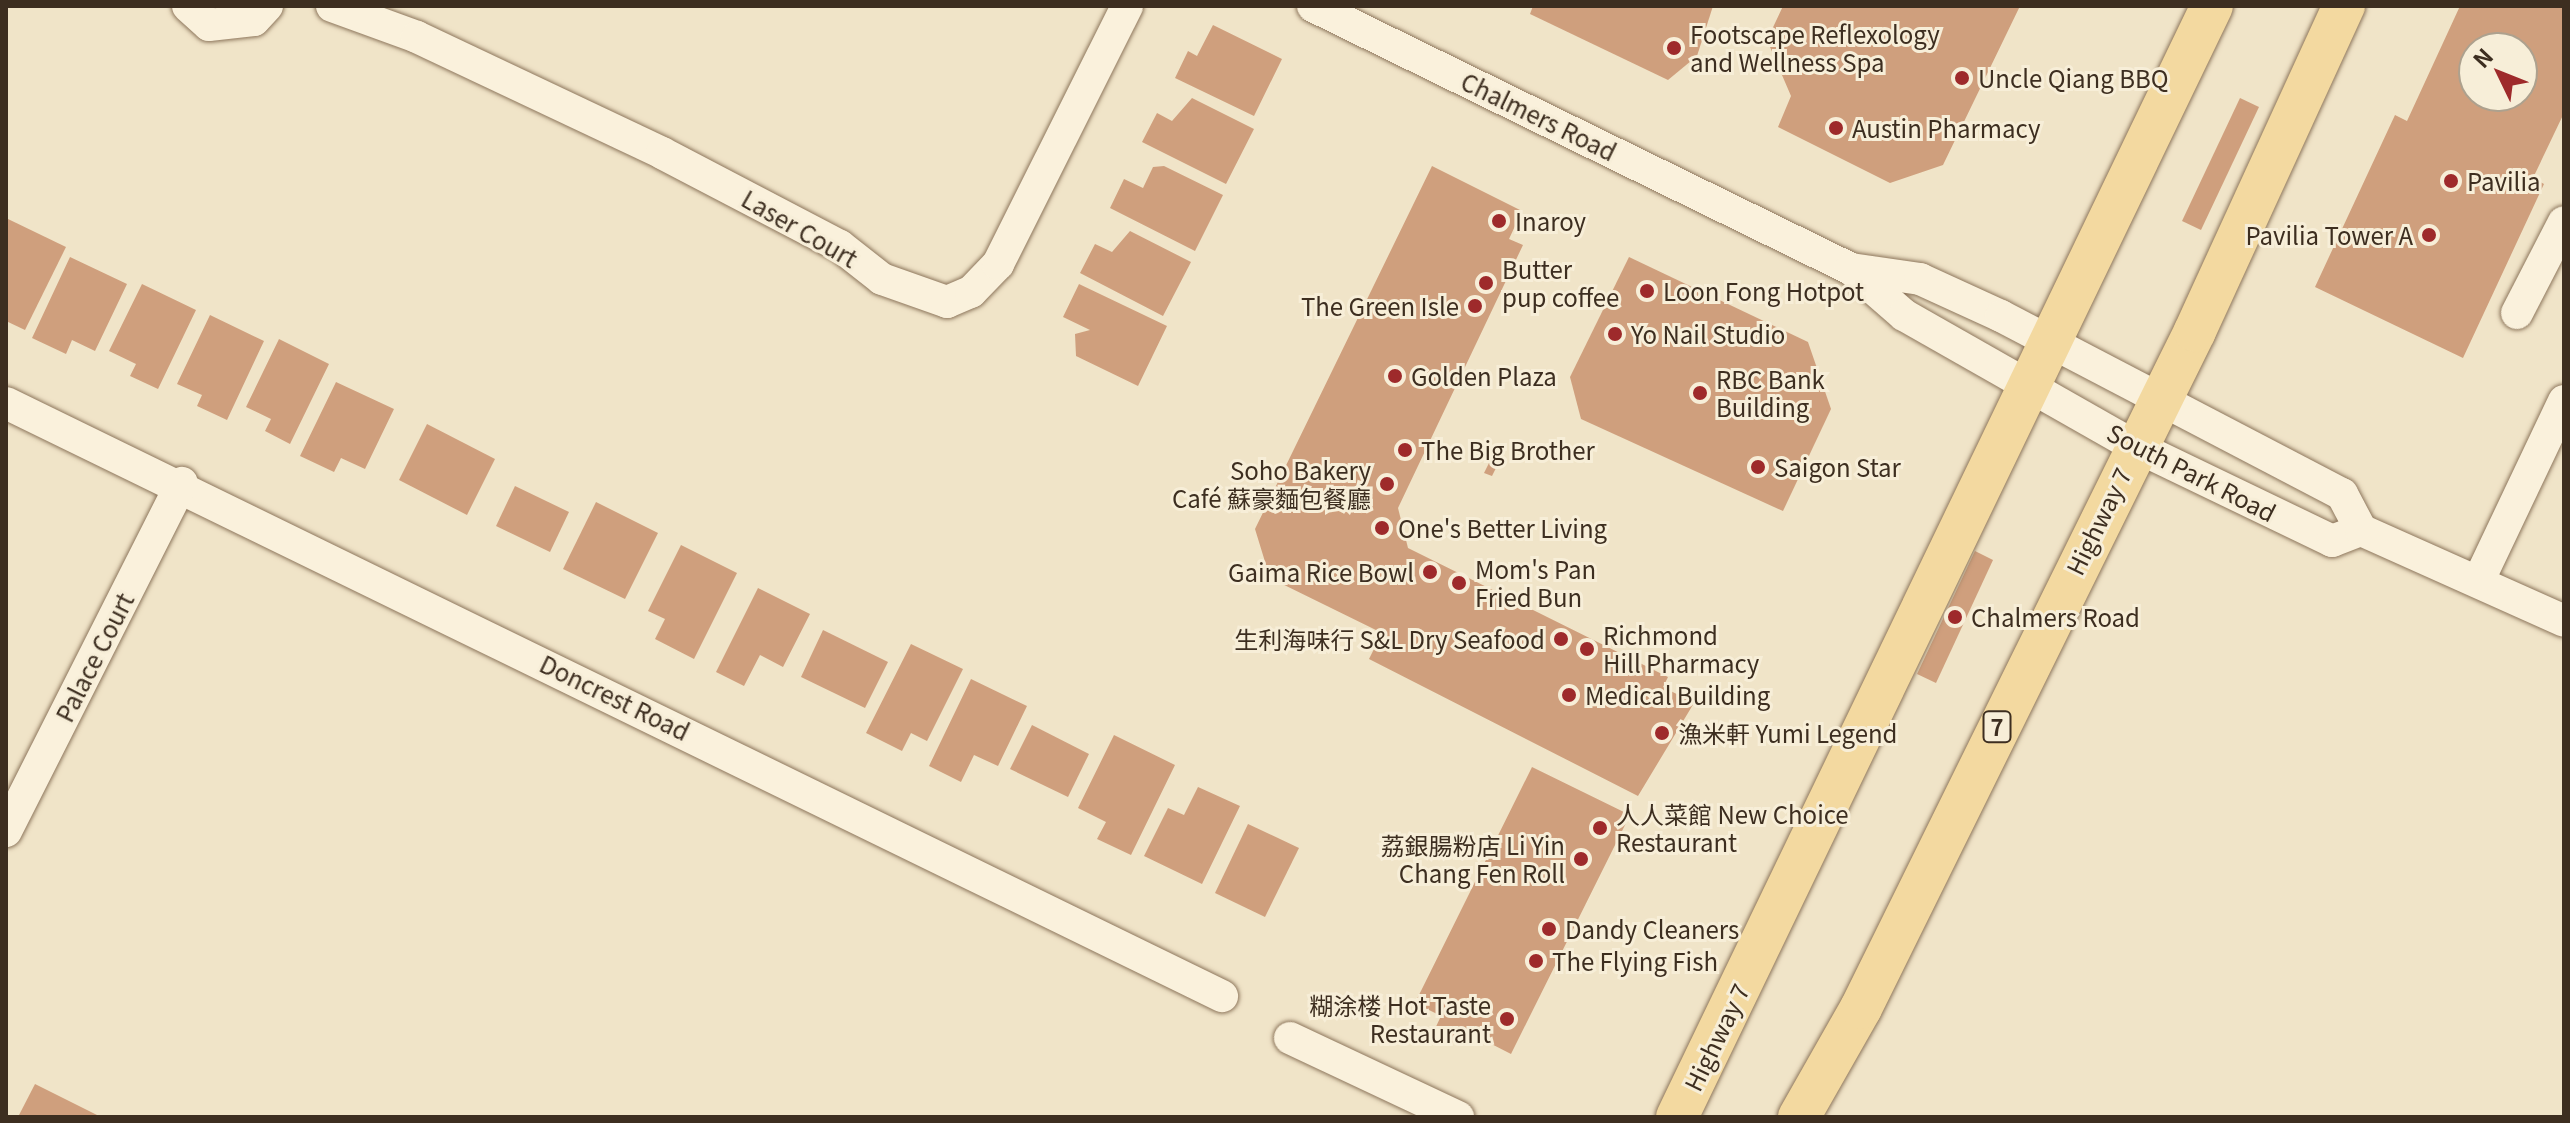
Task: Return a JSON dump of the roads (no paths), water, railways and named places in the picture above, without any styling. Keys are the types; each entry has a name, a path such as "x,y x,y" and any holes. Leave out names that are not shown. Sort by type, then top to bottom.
{"main road":[{"name":"Highway 7","path":"1677,1117 2024,386 2212,6"},
{"name":"Highway 7","path":"1799,1117 1861,1008 2160,399 2344,6"}],"street":[{"path":"188,6 209,25 254,20 267,6"},
{"name":"Laser Court","path":"332,6 417,37 662,153 840,246 882,279 947,302 971,292 998,264 1127,6"},
{"name":"Chalmers Road","path":"1313,6 1851,269 1904,315 2024,386"},
{"path":"2517,313 2564,222"},
{"name":"Chalmers Road","path":"1851,269 1920,279 2048,340 2160,399"},
{"name":"South Park Road","path":"2024,386 2135,446 2332,541 2361,530 2342,494 2160,399"},
{"name":"Doncrest Road","path":"6,403 182,483 1222,996"},
{"path":"2479,580 2562,413"},
{"name":"Palace Court","path":"6,831 182,483"},
{"path":"2361,530 2479,580 2564,621"},
{"path":"1290,1038 1458,1117"}],"place":[{"name":"Footscape Reflexology and Wellness Spa","path":"1674,48"},
{"name":"Uncle Qiang BBQ","path":"1962,78"},
{"name":"Austin Pharmacy","path":"1836,128"},
{"name":"Pavilia","path":"2451,181"},
{"name":"Inaroy","path":"1499,221"},
{"name":"Pavilia Tower A","path":"2429,235"},
{"name":"Butter pup coffee","path":"1486,283"},
{"name":"Loon Fong Hotpot","path":"1647,291"},
{"name":"The Green Isle","path":"1475,306"},
{"name":"Yo Nail Studio","path":"1615,334"},
{"name":"Golden Plaza","path":"1395,376"},
{"name":"RBC Bank Building","path":"1700,393"},
{"name":"The Big Brother","path":"1405,450"},
{"name":"Saigon Star","path":"1758,467"},
{"name":"Soho Bakery Café 蘇豪麵包餐廳","path":"1387,484"},
{"name":"One's Better Living","path":"1382,528"},
{"name":"Gaima Rice Bowl","path":"1430,572"},
{"name":"Mom's Pan Fried Bun","path":"1459,583"},
{"name":"Chalmers Road","path":"1955,617"},
{"name":"生利海味行 S&L Dry Seafood","path":"1561,639"},
{"name":"Richmond Hill Pharmacy","path":"1587,649"},
{"name":"Medical Building","path":"1569,695"},
{"name":"漁米軒 Yumi Legend","path":"1662,733"},
{"name":"人人菜館 New Choice Restaurant","path":"1600,828"},
{"name":"荔銀腸粉店 Li Yin Chang Fen Roll","path":"1581,859"},
{"name":"Dandy Cleaners","path":"1549,929"},
{"name":"The Flying Fish","path":"1536,961"},
{"name":"糊涂楼 Hot Taste Restaurant","path":"1507,1019"}]}
